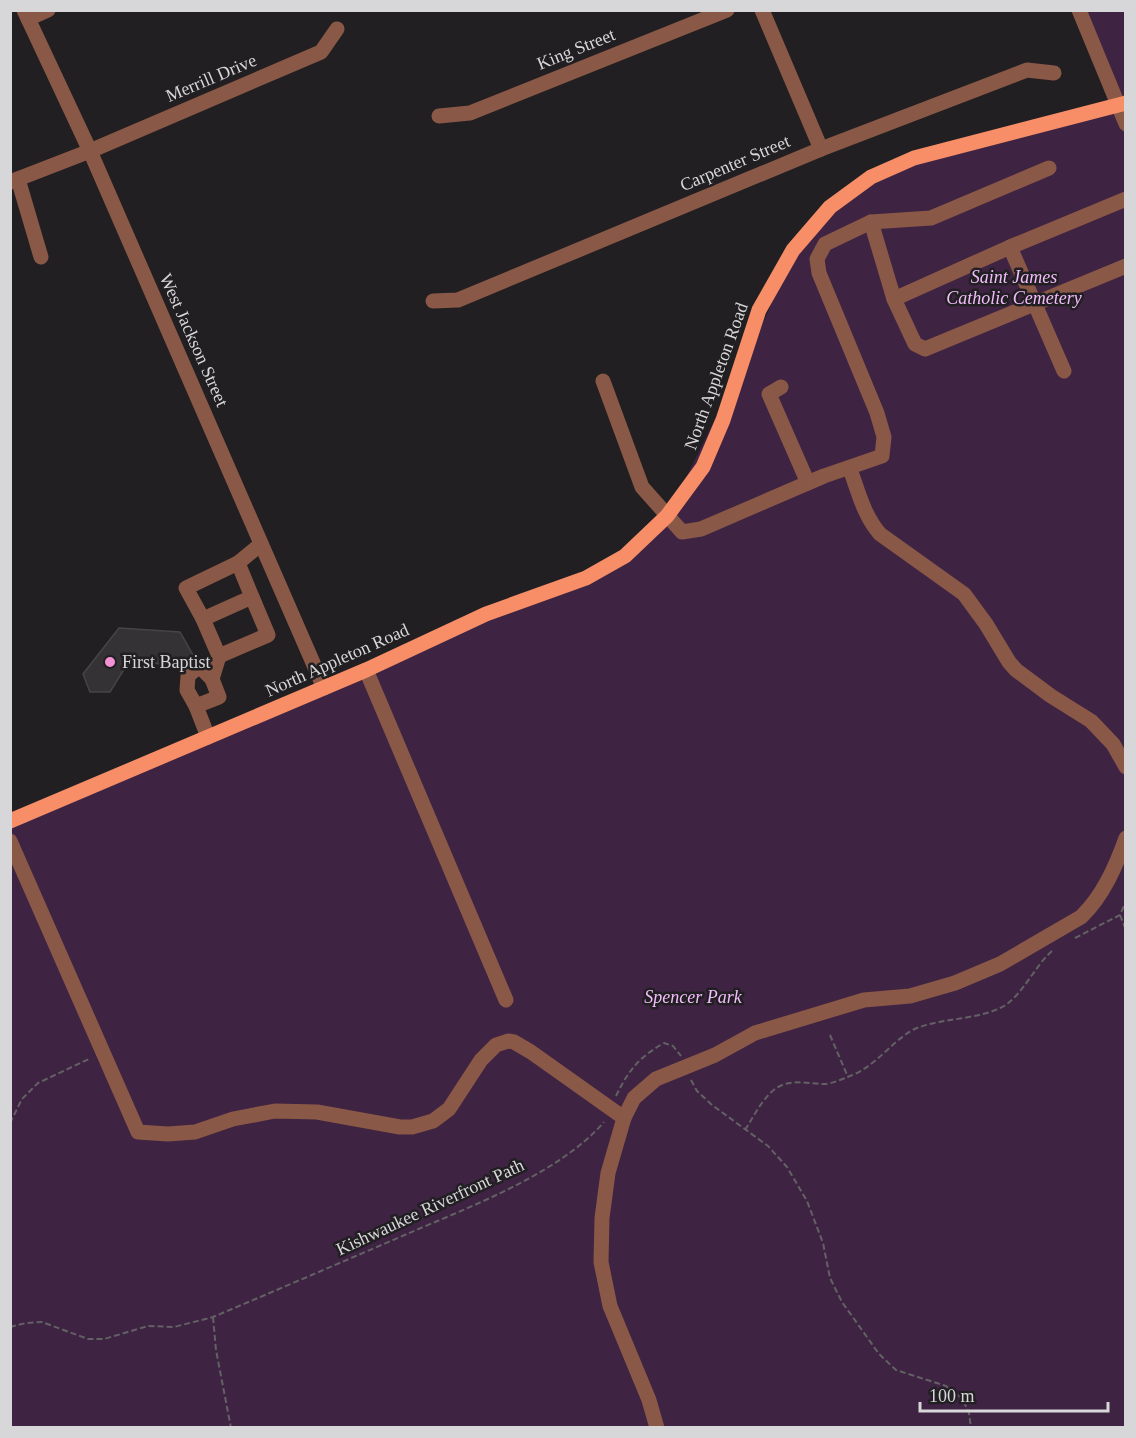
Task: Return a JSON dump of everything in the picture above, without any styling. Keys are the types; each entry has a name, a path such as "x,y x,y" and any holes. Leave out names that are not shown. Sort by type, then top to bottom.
{"main road":[{"name":"North Appleton Road","path":"10,821 366,670 486,614 586,578 625,556 667,516 703,467 723,420 759,310 793,250 830,207 871,177 914,158 1122,104"}],"street":[{"path":"26,14 48,10"},
{"name":"King Street","path":"439,116 470,113 726,10"},
{"path":"762,10 820,148"},
{"path":"1079,10 1122,104 1125,124"},
{"name":"West Jackson Street","path":"26,14 90,151 324,687"},
{"name":"Merrill Drive","path":"14,181 321,52 337,29"},
{"name":"Carpenter Street","path":"434,302 458,300 820,148 1027,70 1054,74"},
{"path":"603,381 642,487 682,532 701,529 808,483 882,456 884,436 877,413 819,273 818,259 825,244 871,222 931,218 1049,168"},
{"path":"14,181 41,257"},
{"path":"894,299 1125,199"},
{"path":"871,222 894,299 915,344 925,349 1125,266"},
{"path":"1010,247 1064,371"},
{"path":"781,387 769,394 796,461 808,483"},
{"path":"850,469 865,509 880,534 964,594 1016,670 1051,696 1091,721 1113,744 1125,767"},
{"path":"212,679 219,656 186,588 238,563 261,544"},
{"path":"219,656 268,636 238,563"},
{"path":"203,619 252,597"},
{"path":"196,706 219,697 212,679 203,670 197,668 188,676 187,690 208,737"},
{"path":"366,670 506,1000"},
{"path":"657,1428 649,1400 610,1306 601,1262 602,1218 618,1115 644,1087 656,1079 715,1055 755,1033 831,1012 864,1000 910,996 955,983 1000,964 1081,917 1089,909 1116,866 1125,838"},
{"path":"10,841 138,1132 153,1134 195,1132 233,1119 275,1111 317,1112 400,1127 423,1125 449,1109 488,1052 508,1041 531,1052 618,1115"}],"path":[{"path":"1125,40 1125,58"},
{"path":"1125,901 1120,915 1125,930"},
{"path":"1073,938 1120,915"},
{"path":"745,1130 763,1101 776,1088 793,1082 826,1084 848,1077 871,1066 917,1028 986,1013 1004,1006 1022,989 1040,962 1056,947"},
{"path":"830,1035 848,1077"},
{"name":"Kishwaukee Riverfront Path","path":"10,1327 42,1322 88,1339 104,1339 148,1326 174,1327 213,1317 464,1210 526,1179 575,1150 618,1115 614,1099 627,1074 646,1053 664,1043 673,1046 680,1053 684,1067 697,1091 712,1106 768,1146 787,1167 807,1201 824,1243 830,1278 842,1302 879,1354 896,1370 946,1386 962,1398 969,1413 971,1428"},
{"path":"10,1123 22,1099 38,1083 103,1053"},
{"path":"213,1317 216,1350 231,1428"}],"green space":[{"name":"Spencer Park","path":"1080,11 1125,11 1125,1427 11,1427 10,818 586,578 667,516 768,312 793,250 871,177 1118,106"}],"building":[{"name":"First Baptist","path":"119,628 180,632 193,655 173,667 131,658 110,692 90,692 83,674"}],"place":[{"name":"First Baptist","path":"110,662"}],"park label":[{"name":"Saint James Catholic Cemetery","path":"1014,287"}]}
